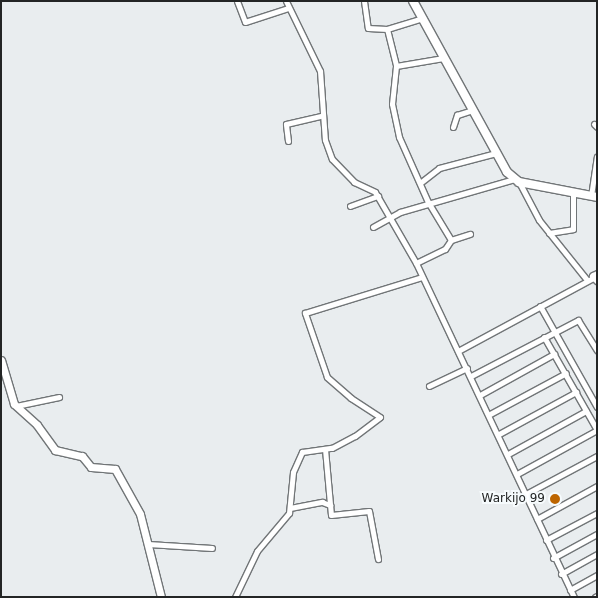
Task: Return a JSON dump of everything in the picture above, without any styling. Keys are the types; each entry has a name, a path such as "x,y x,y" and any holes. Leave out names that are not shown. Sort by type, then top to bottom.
{"main road":[{"path":"413,1 496,153 516,180 594,197"}],"street":[{"path":"237,1 246,22 288,8"},
{"path":"286,1 320,71 323,84 322,116 325,140 332,159 354,182 374,191 416,264 490,414 553,558 574,597"},
{"path":"364,1 366,28 387,29 423,18"},
{"path":"387,29 396,66 392,111 398,137 430,204 451,240"},
{"path":"396,66 443,58"},
{"path":"453,127 457,115 472,110"},
{"path":"288,141 286,124 322,116"},
{"path":"420,183 439,168 496,153"},
{"path":"594,197 597,156"},
{"path":"373,227 389,218 430,204 516,180 549,233 594,276 458,351"},
{"path":"549,233 573,229 573,193"},
{"path":"350,206 378,196"},
{"path":"416,264 445,249 451,240 470,234"},
{"path":"235,597 257,551 289,513 293,472 298,457 305,450 325,449 355,436 380,417 349,397 327,377 305,314 422,277"},
{"path":"540,306 597,407"},
{"path":"471,376 544,336 580,320 597,351"},
{"path":"517,474 596,427 544,336"},
{"path":"480,395 554,354"},
{"path":"1,360 15,406 32,420 58,452 82,456 91,467 115,469 140,514 161,597"},
{"path":"429,386 467,368"},
{"path":"490,414 566,374"},
{"path":"499,434 576,392"},
{"path":"15,406 59,397"},
{"path":"508,454 586,411"},
{"path":"325,449 330,505 334,517 369,511 378,559"},
{"path":"526,494 597,456"},
{"path":"537,519 597,486"},
{"path":"290,508 322,502 330,505"},
{"path":"546,540 597,513"},
{"path":"553,558 597,534"},
{"path":"148,544 212,548"},
{"path":"562,574 597,554"},
{"path":"570,590 597,575"}],"place":[{"name":"Warkijo 99","path":"555,499"}]}
